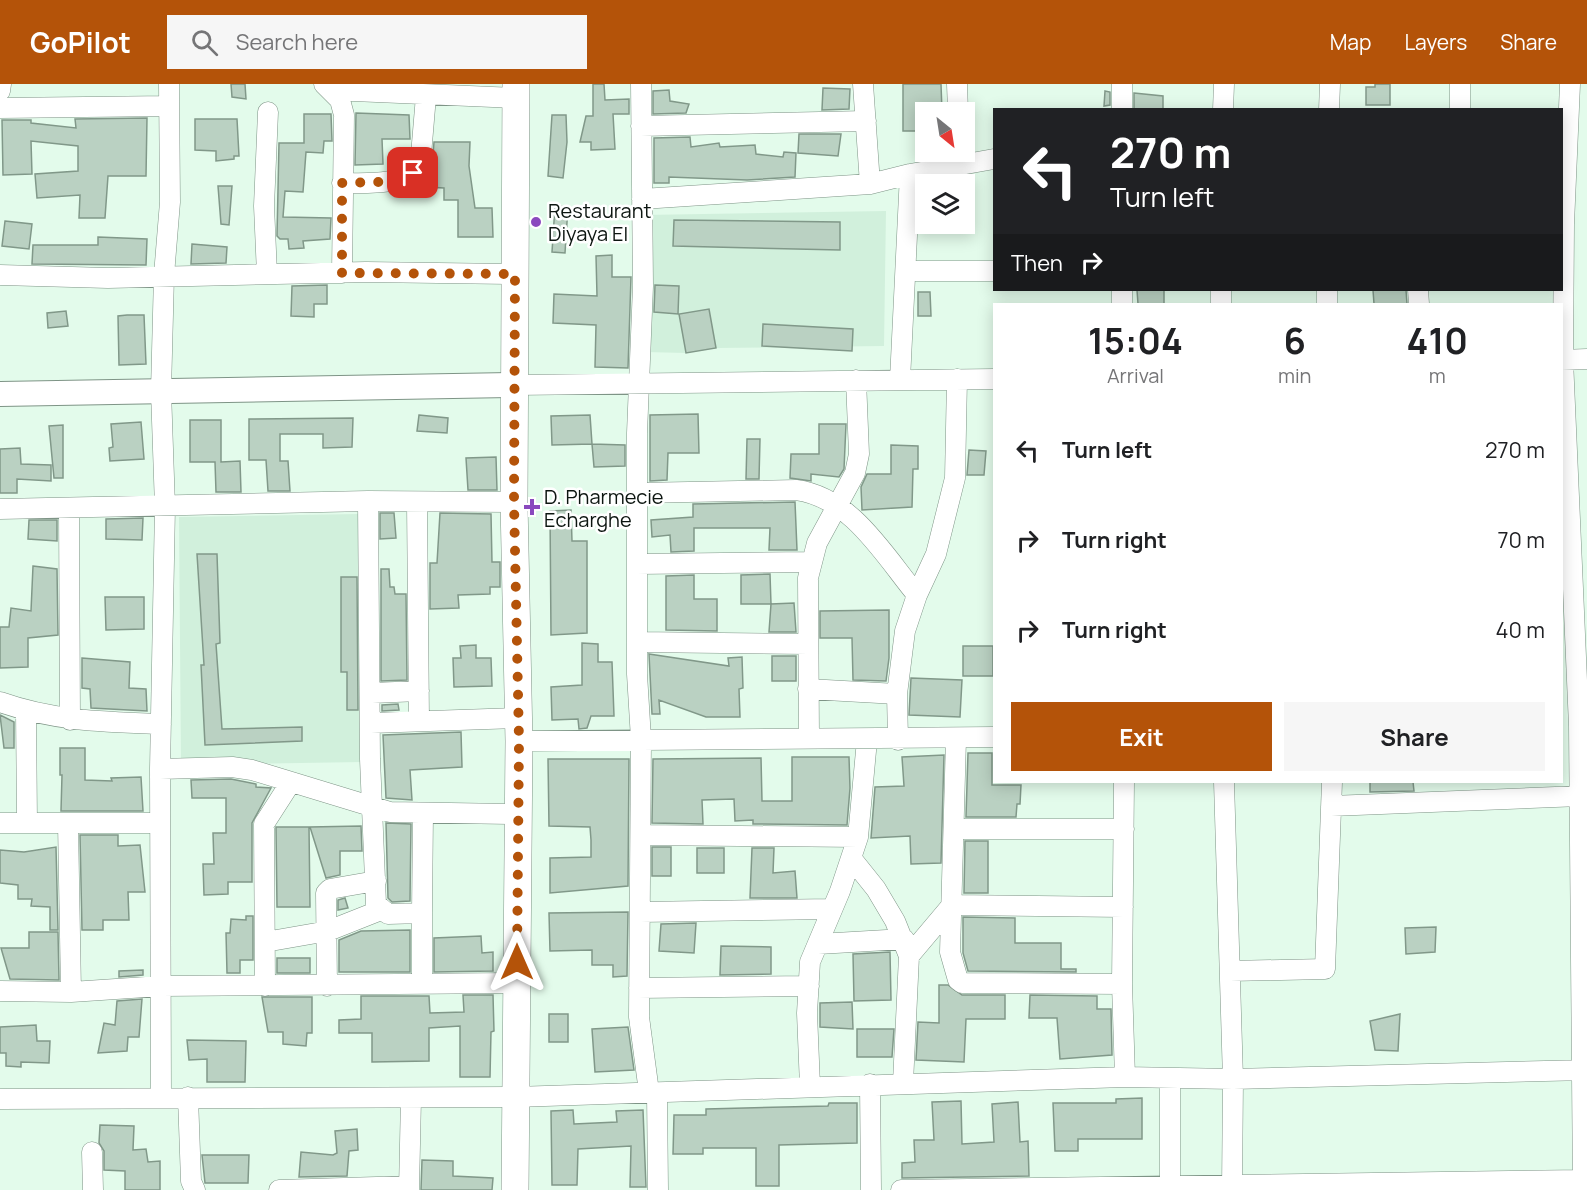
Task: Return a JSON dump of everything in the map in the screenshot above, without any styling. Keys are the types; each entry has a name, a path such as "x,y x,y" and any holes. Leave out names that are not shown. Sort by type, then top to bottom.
{"main road":[{"path":"515,1190 519,729 514,502 516,91"}],"street":[{"path":"0,91 1,84"},
{"path":"161,1098 160,769 165,507 161,391 164,275 170,202 169,84"},
{"path":"640,84 643,286 638,493 638,642 641,739 639,1017 653,1092 658,1190"},
{"path":"863,84 870,184"},
{"path":"957,84 958,102"},
{"path":"1122,84 1122,108"},
{"path":"1223,108 1224,84"},
{"path":"1329,84 1329,108"},
{"path":"1460,84 1460,108"},
{"path":"1563,224 1578,121 1570,84"},
{"path":"327,87 426,96 516,91"},
{"path":"327,87 340,100 344,115 342,273"},
{"path":"342,183 381,182 405,178 420,167 426,96"},
{"path":"0,108 169,106"},
{"path":"267,274 264,206 268,112"},
{"path":"641,126 866,121"},
{"path":"975,158 993,159"},
{"path":"642,199 870,184 947,162"},
{"path":"900,380 910,174"},
{"path":"906,271 993,271"},
{"path":"0,275 108,278 164,275 342,273 515,274"},
{"path":"1563,360 1587,359"},
{"path":"898,740 897,694 905,631 917,595 936,554 955,478 957,379"},
{"path":"0,394 993,379"},
{"path":"809,739 806,625 808,578 817,543 855,473 859,454 856,380"},
{"path":"901,1190 1170,1186 1582,1185 1585,1070 1580,796 1583,726 1565,478 1563,399"},
{"path":"638,493 796,490 812,492 838,504 879,547 917,595"},
{"path":"0,509 368,501 514,502"},
{"path":"368,501 376,904 388,914 422,914"},
{"path":"417,502 419,721"},
{"path":"69,508 70,720"},
{"path":"638,564 811,562"},
{"path":"638,642 808,644"},
{"path":"808,689 897,694"},
{"path":"372,693 419,691"},
{"path":"0,702 26,711 70,720 161,724"},
{"path":"26,711 27,823"},
{"path":"371,723 419,721 641,739 898,740 993,737"},
{"path":"956,739 950,952 956,975 962,983 1122,984"},
{"path":"810,1086 810,962 852,859 858,837 867,740"},
{"path":"160,769 232,767 390,812 517,814"},
{"path":"265,986 264,824 291,782"},
{"path":"1124,783 1122,984 1125,1077"},
{"path":"1224,783 1233,1079 1232,1187"},
{"path":"1230,971 1325,969 1332,783"},
{"path":"1331,806 1580,796"},
{"path":"422,984 423,813"},
{"path":"0,823 160,823"},
{"path":"68,823 71,992"},
{"path":"954,829 1124,829"},
{"path":"641,835 858,837"},
{"path":"852,859 876,889 906,948 903,1083"},
{"path":"327,986 326,893 330,889 376,881"},
{"path":"818,944 906,948 952,905 1123,907"},
{"path":"641,912 832,909"},
{"path":"265,942 328,932 381,910"},
{"path":"0,991 71,992 161,986 517,983"},
{"path":"639,988 809,986"},
{"path":"0,1099 515,1097 1125,1077 1233,1079 1585,1070"},
{"path":"1170,1078 1170,1186"},
{"path":"870,1084 871,1190"},
{"path":"188,1098 190,1181 195,1190"},
{"path":"279,1190 409,1188 411,1098"},
{"path":"92,1152 93,1190"}],"shaded area":[{"path":"886,211 884,346 716,348 686,353 645,352 643,215"},
{"path":"359,514 362,762 181,765 179,517"}],"building":[{"path":"231,84 245,84 246,99 232,97"},
{"path":"593,84 604,84 605,100 629,99 629,114 613,114 615,149 591,150 591,142 580,142 586,116 593,116"},
{"path":"903,84 941,84 942,102 915,102 915,131 903,131"},
{"path":"1375,84 1390,84 1390,105 1366,105 1366,87 1375,87"},
{"path":"823,88 850,89 849,109 822,110"},
{"path":"669,90 670,101 689,104 686,113 653,114 653,91"},
{"path":"1105,91 1110,92 1110,105 1104,106"},
{"path":"1134,93 1163,96 1163,108 1134,108"},
{"path":"356,113 409,115 410,139 382,139 383,164 355,165"},
{"path":"304,114 331,114 332,141 324,141 323,153 306,152 303,192 285,191 283,217 331,218 330,239 303,241 304,248 289,249 288,239 280,239 277,236 279,143 304,143"},
{"path":"552,115 566,115 567,142 563,178 548,176"},
{"path":"147,118 146,176 108,176 105,218 79,218 80,195 37,198 35,174 78,171 78,146 31,141 32,174 3,175 2,120 31,120 31,123 76,128 75,119"},
{"path":"195,119 237,119 239,156 234,156 234,159 216,161 216,151 195,150"},
{"path":"799,134 841,134 838,156 798,153"},
{"path":"690,137 691,147 719,143 720,147 755,145 756,154 783,157 784,152 796,153 795,177 747,180 669,177 669,183 654,183 654,138"},
{"path":"434,142 470,142 469,166 475,208 492,208 493,237 458,237 458,200 444,200 444,188 426,187 427,177 432,168"},
{"path":"218,186 232,186 229,225 221,224"},
{"path":"555,206 568,207 565,253 552,252"},
{"path":"674,220 840,222 840,250 673,246"},
{"path":"5,221 32,224 29,249 2,246"},
{"path":"98,237 147,239 146,265 32,264 33,245 98,245"},
{"path":"192,244 227,247 226,263 191,264"},
{"path":"612,255 612,277 631,277 628,368 595,367 596,325 553,323 554,294 597,296 596,256"},
{"path":"327,285 327,304 314,304 314,317 291,316 292,286"},
{"path":"655,285 679,286 678,314 654,312"},
{"path":"1137,291 1164,291 1164,303 1138,303"},
{"path":"1373,291 1406,291 1407,303 1374,303"},
{"path":"918,292 930,292 931,316 918,316"},
{"path":"709,309 716,348 686,353 679,314"},
{"path":"66,311 68,326 48,328 47,313"},
{"path":"144,315 146,364 119,365 118,316"},
{"path":"763,324 853,329 852,351 762,346"},
{"path":"698,414 699,453 668,453 667,480 650,481 650,415"},
{"path":"419,415 448,418 447,433 417,431"},
{"path":"590,415 592,444 552,445 551,416"},
{"path":"353,418 352,447 323,448 323,434 280,434 280,461 288,461 290,491 268,491 266,460 249,460 249,419"},
{"path":"190,420 221,420 221,462 240,461 241,492 216,492 215,462 190,462"},
{"path":"141,422 144,459 110,461 109,448 113,447 111,424"},
{"path":"819,424 846,424 844,469 839,477 811,474 811,481 790,478 791,454 819,454"},
{"path":"63,425 63,478 54,478 49,426"},
{"path":"747,439 760,439 759,479 746,479"},
{"path":"592,444 625,445 625,466 594,467"},
{"path":"891,445 918,446 918,469 913,469 912,507 862,510 861,487 867,474 891,474"},
{"path":"20,448 21,464 51,465 51,481 17,479 17,493 0,493 0,449"},
{"path":"969,450 986,451 984,475 967,475"},
{"path":"496,457 497,490 468,490 466,458"},
{"path":"795,502 797,550 769,550 770,528 694,528 694,551 671,552 670,535 652,537 651,520 693,517 693,504"},
{"path":"571,510 572,541 587,541 587,633 551,635 550,511"},
{"path":"380,513 394,513 396,538 380,539"},
{"path":"440,513 491,514 492,562 500,562 500,587 490,587 490,594 458,595 459,608 430,609 430,563 437,563"},
{"path":"143,518 142,540 106,539 106,519"},
{"path":"29,520 57,520 57,541 28,539"},
{"path":"197,554 217,554 220,643 216,644 222,729 302,727 302,741 205,745 201,665 204,665"},
{"path":"33,566 57,569 58,635 28,638 28,667 0,668 0,627 9,627 11,608 31,611"},
{"path":"381,569 389,569 390,587 394,587 395,594 406,594 407,680 381,681"},
{"path":"770,574 771,604 741,604 741,575"},
{"path":"694,575 694,599 717,599 717,631 666,630 666,576"},
{"path":"341,577 357,577 358,710 347,710 347,672 341,672"},
{"path":"105,597 144,597 144,629 106,630"},
{"path":"794,603 796,632 769,632 771,604"},
{"path":"889,610 889,658 886,681 853,680 852,638 820,638 820,611"},
{"path":"582,643 598,644 598,662 612,662 614,716 591,716 587,728 579,729 578,719 552,720 551,687 582,685"},
{"path":"476,645 476,658 491,658 492,686 454,687 453,658 461,658 460,646"},
{"path":"963,646 993,646 993,676 963,676"},
{"path":"649,654 729,666 728,658 742,657 743,688 739,689 740,717 706,717 659,700 660,714 652,714"},
{"path":"772,656 796,656 796,681 772,681"},
{"path":"82,658 130,662 129,688 146,689 147,711 91,708 90,689 82,688"},
{"path":"911,678 962,680 960,717 909,715"},
{"path":"398,704 399,710 382,711 382,705"},
{"path":"0,715 14,722 14,748 4,748"},
{"path":"461,732 462,767 410,770 412,800 386,798 383,735"},
{"path":"60,748 85,748 85,780 112,781 111,778 141,777 143,811 61,811"},
{"path":"968,753 992,753 992,785 1021,785 1020,804 1017,804 1016,817 966,817"},
{"path":"944,755 941,863 911,864 910,836 871,838 875,787 904,786 902,757"},
{"path":"792,757 849,757 850,788 847,825 753,824 753,820 735,821 734,799 702,800 703,824 652,823 653,759 761,758 762,801 792,801"},
{"path":"548,759 629,759 628,886 550,893 550,858 591,857 591,840 590,827 549,826"},
{"path":"231,779 256,784 256,787 271,788 252,823 252,882 228,882 228,894 204,895 203,864 214,864 213,833 226,833 226,798 192,798 191,780"},
{"path":"1370,783 1413,783 1414,791 1370,792"},
{"path":"386,823 411,824 410,901 392,902 388,898"},
{"path":"361,826 362,851 340,851 340,875 326,878 310,827"},
{"path":"276,827 309,827 310,907 277,907"},
{"path":"80,835 118,835 118,846 140,845 145,892 128,892 129,920 103,920 103,930 82,930"},
{"path":"965,841 988,841 988,893 964,893"},
{"path":"56,847 58,930 50,930 50,907 31,906 32,899 18,899 18,885 0,883 0,850 24,852"},
{"path":"652,847 671,847 671,876 652,876"},
{"path":"697,848 724,848 724,873 697,873"},
{"path":"752,848 774,848 773,873 795,871 797,898 750,898"},
{"path":"345,898 348,908 338,910 338,900"},
{"path":"628,912 627,976 613,977 613,965 592,965 592,950 550,951 549,913"},
{"path":"246,916 253,916 253,960 240,960 240,973 227,973 226,933 230,933 231,919 246,920"},
{"path":"963,917 1015,918 1015,943 1061,943 1061,969 1076,969 1076,972 968,971 963,953"},
{"path":"696,923 694,953 659,951 661,924"},
{"path":"1436,927 1435,952 1406,954 1405,928"},
{"path":"410,930 410,972 339,972 339,940 361,931"},
{"path":"29,932 58,932 59,980 10,979 1,948 29,948"},
{"path":"481,936 482,953 493,952 493,971 434,972 434,938"},
{"path":"721,946 771,947 771,974 720,975"},
{"path":"890,952 891,1000 854,1001 853,954"},
{"path":"277,958 310,958 310,973 277,973"},
{"path":"143,970 143,975 119,977 119,971"},
{"path":"939,985 948,985 962,995 1005,995 1005,1019 966,1019 964,1062 916,1060 918,1022 939,1023"},
{"path":"463,995 493,995 494,1031 491,1032 490,1077 460,1077 460,1026 429,1028 429,1061 372,1062 372,1033 339,1033 339,1020 361,1019 361,996 429,996 430,1013 464,1012"},
{"path":"1030,995 1097,996 1097,1009 1111,1009 1112,1055 1060,1059 1057,1018 1029,1018"},
{"path":"262,997 312,997 312,1033 307,1033 306,1046 283,1044 283,1032 268,1032"},
{"path":"142,999 139,1037 128,1037 127,1051 98,1053 104,1023 115,1025 117,1001"},
{"path":"852,1002 853,1029 820,1027 820,1003"},
{"path":"549,1014 568,1014 568,1042 549,1042"},
{"path":"1400,1014 1398,1051 1375,1050 1370,1021"},
{"path":"36,1025 37,1041 50,1041 49,1063 21,1062 21,1067 6,1066 6,1053 0,1053 0,1027"},
{"path":"628,1027 634,1070 595,1072 592,1029"},
{"path":"857,1029 894,1029 892,1057 857,1057"},
{"path":"187,1040 246,1041 245,1082 207,1082 207,1059 189,1060"},
{"path":"1142,1098 1142,1139 1078,1139 1078,1151 1055,1151 1053,1103 1116,1103 1116,1099"},
{"path":"961,1101 962,1144 994,1142 992,1104 1018,1102 1020,1142 1028,1141 1029,1176 902,1178 902,1163 915,1162 914,1140 934,1140 932,1102"},
{"path":"829,1103 857,1103 857,1143 779,1145 779,1186 756,1186 756,1148 703,1148 703,1154 673,1154 674,1115 706,1115 706,1109 828,1106"},
{"path":"573,1110 574,1124 617,1122 616,1111 643,1110 646,1187 630,1187 631,1146 578,1149 577,1185 552,1185 551,1111"},
{"path":"100,1125 134,1126 133,1150 146,1149 148,1162 160,1161 160,1190 125,1190 125,1171 104,1170 104,1151 99,1143"},
{"path":"357,1129 358,1150 349,1151 347,1176 299,1177 301,1152 333,1155 337,1153 335,1131"},
{"path":"202,1155 249,1155 248,1183 205,1183"},
{"path":"422,1160 453,1161 453,1176 493,1178 492,1190 421,1190"}],"place":[{"name":"Restaurant Diyaya El","path":"536,222"},
{"name":"D. Pharmecie Echarghe","path":"532,507"}],"route":[{"path":"413,173 405,178 381,182 342,183 342,273 515,274 514,502 519,741 517,962"}]}
